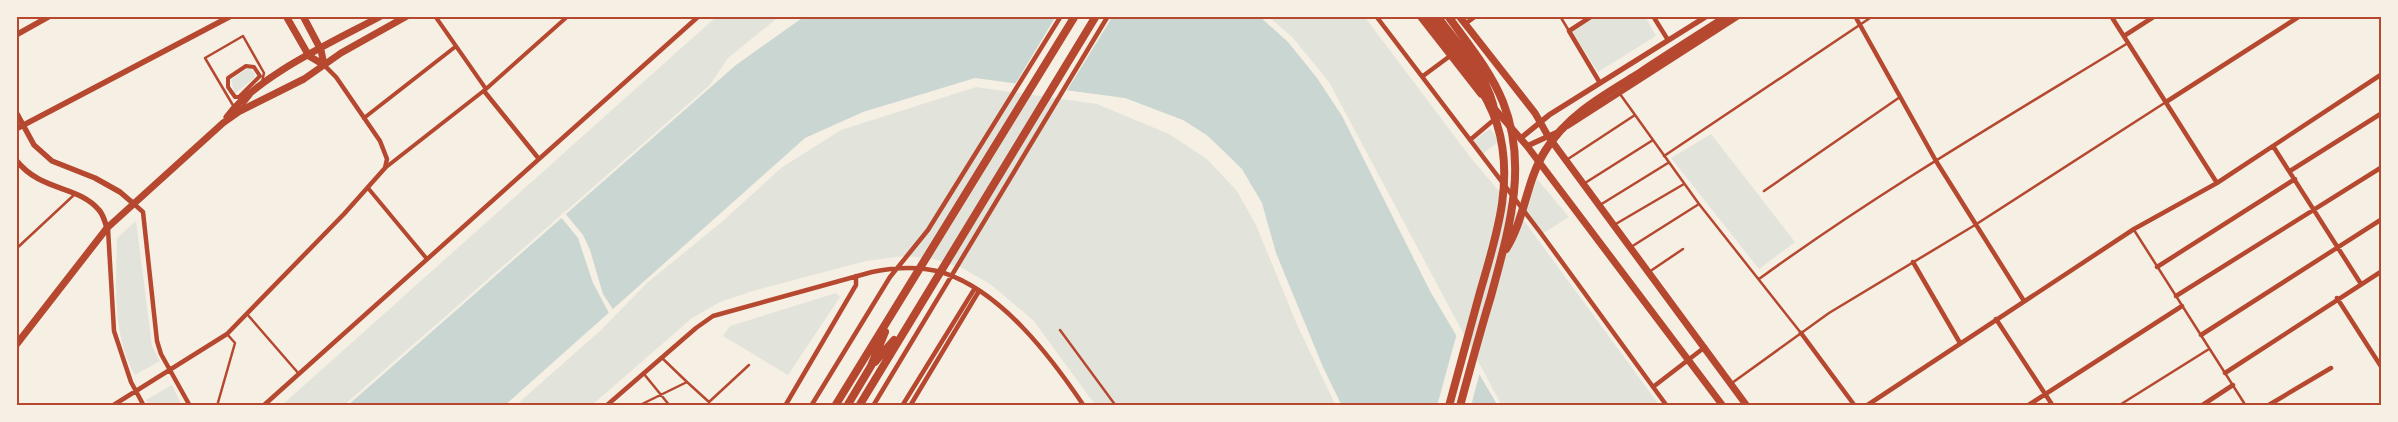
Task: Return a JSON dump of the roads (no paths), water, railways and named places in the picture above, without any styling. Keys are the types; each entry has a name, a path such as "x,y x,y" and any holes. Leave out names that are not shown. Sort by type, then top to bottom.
{"highway":[{"path":"835,406 1075,16"},
{"path":"858,406 1096,16"},
{"path":"1427,16 1465,66 1497,123"},
{"path":"1437,16 1479,74 1493,98 1503,150 1505,172 1499,223 1449,406"},
{"path":"1448,16 1492,79 1511,126 1516,169 1514,205 1460,406"},
{"path":"1502,255 1514,235 1532,177 1545,151 1558,132 1576,115 1600,98 1728,16"},
{"path":"847,406 871,366 892,312"},
{"path":"871,366 908,326"}],"main road":[{"path":"286,16 309,56 324,65"},
{"path":"303,16 321,50 324,65"},
{"path":"16,345 108,228 223,123 260,81 321,50 381,16"},
{"path":"237,109 304,79 324,65 407,16"},
{"path":"835,406 1075,16"},
{"path":"858,406 1096,16"},
{"path":"1420,16 1450,56 1521,138 1723,406"},
{"path":"1459,16 1540,122 1582,184 1747,406"}],"street":[{"path":"16,34 50,16"},
{"path":"16,129 231,16"},
{"path":"435,16 485,90 539,159"},
{"path":"112,406 227,334 385,168 485,90 568,16"},
{"path":"263,406 699,16"},
{"path":"811,406 890,277 928,230 1061,16"},
{"path":"873,406 1108,16"},
{"path":"1376,16 1423,76 1667,406"},
{"path":"1465,24 1476,16"},
{"path":"1592,16 1569,30 1600,83"},
{"path":"1653,16 1668,40"},
{"path":"1521,138 1540,122 1580,95 1707,16"},
{"path":"1527,146 1591,112 1739,16"},
{"path":"1855,16 1936,161 2024,301"},
{"path":"2111,16 2216,183"},
{"path":"2124,36 2155,16"},
{"path":"2166,102 2300,16"},
{"path":"364,118 455,47"},
{"path":"1423,76 1450,56"},
{"path":"324,65 336,77 384,148 387,158 385,168"},
{"path":"246,66 257,69 260,81 237,98 228,87 228,78 231,74 246,66"},
{"path":"1866,406 2134,229 2216,183 2382,74"},
{"path":"1580,95 1591,112"},
{"path":"16,112 34,145 52,161 95,178 120,192 143,212 157,341 161,354 190,406"},
{"path":"2290,171 2382,113"},
{"path":"1470,140 1500,115"},
{"path":"2273,146 2361,284"},
{"path":"16,160 36,178 50,186 75,194 100,210 108,228 114,331 120,354 144,406"},
{"path":"2176,296 2380,168 2382,174"},
{"path":"2157,267 2294,179"},
{"path":"368,188 427,259"},
{"path":"2201,335 2382,219"},
{"path":"1913,262 1960,343"},
{"path":"606,406 661,357 713,316 856,276 896,268 921,269 944,273 977,290 1030,335 1084,406"},
{"path":"2225,373 2382,270"},
{"path":"785,406 856,285 856,276"},
{"path":"902,406 977,290"},
{"path":"910,406 977,290"},
{"path":"2338,298 2382,368"},
{"path":"2027,406 2182,306"},
{"path":"1996,319 2053,406"},
{"path":"1801,333 1855,406"},
{"path":"1653,387 1705,347"},
{"path":"2267,406 2331,368"},
{"path":"2201,406 2233,385"}],"lane":[{"path":"1560,16 1569,30"},
{"path":"1664,156 1873,16"},
{"path":"237,109 205,58 243,36 264,73 260,81"},
{"path":"1759,279 1805,246 1936,161 2128,43"},
{"path":"1620,94 1699,204 1801,333"},
{"path":"1764,192 1901,97"},
{"path":"1731,384 1801,333 1975,225 2166,102"},
{"path":"1566,160 1635,115"},
{"path":"1582,184 1653,140"},
{"path":"1599,206 1668,163"},
{"path":"1614,226 1684,184"},
{"path":"16,249 75,194"},
{"path":"1630,247 1699,204"},
{"path":"2134,229 2246,406"},
{"path":"1649,272 1683,249"},
{"path":"247,314 299,374"},
{"path":"1060,330 1116,406"},
{"path":"217,406 236,343 227,334"},
{"path":"2118,406 2210,348"},
{"path":"661,357 712,406"},
{"path":"709,402 749,365"},
{"path":"643,373 670,406"},
{"path":"638,406 687,382"}]}
